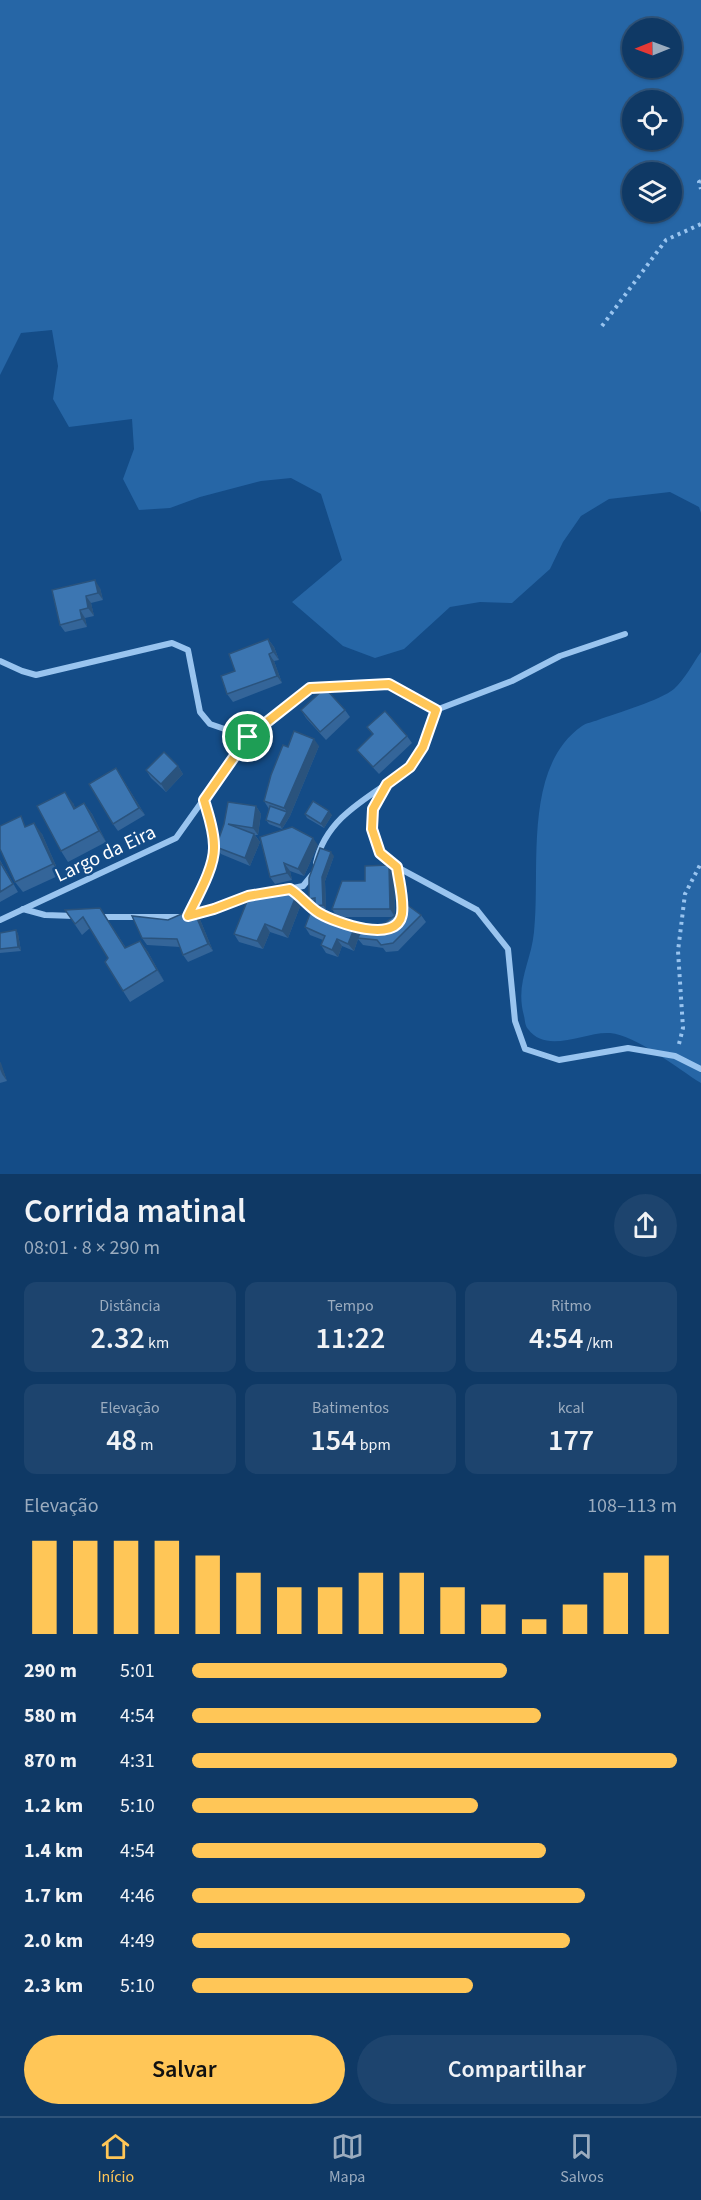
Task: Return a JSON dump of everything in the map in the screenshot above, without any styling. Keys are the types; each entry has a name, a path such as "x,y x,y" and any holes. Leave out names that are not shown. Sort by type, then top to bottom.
{"street":[{"path":"92,917 174,918 188,916 248,896 303,885 310,880 318,851 345,813 410,767 423,747 436,710 512,681 560,656 625,634"},
{"path":"0,661 36,675 172,643 188,650 200,711 210,724 248,737"},
{"name":"Largo da Eira","path":"0,920 176,838 248,737 310,688 389,684 436,710"},
{"path":"387,784 373,809 372,829 380,853 397,867 477,910 508,949 515,1021 525,1049 559,1060 628,1048 675,1056 701,1069"},
{"path":"188,916 206,879 215,848 204,800"},
{"path":"397,867 402,915"},
{"path":"290,889 319,913 371,931 378,930"},
{"path":"23,909 45,915 80,916"}],"path":[{"path":"701,181 701,189"},
{"path":"602,326 666,240 701,224"},
{"path":"675,1056 683,1028 678,951 685,894 701,863"}],"shaded area":[{"path":"0,0 701,0 701,513 699,507 670,492 609,499 581,516 563,542 550,569 512,603 480,602 450,607 404,649 375,658 343,646 292,602 342,560 321,494 291,478 261,481 200,497 170,508 139,510 123,479 134,449 132,419 69,427 53,399 58,366 52,330 21,333 0,375"},
{"path":"701,652 701,1083 644,1046 620,1035 600,1033 556,1041 536,1037 526,1025 521,993 534,932 538,822 542,793 550,767 563,744 582,726 668,693 682,681"}],"building":[{"path":"95,580 98,593 86,596 88,608 80,610 82,619 60,625 52,590"},
{"path":"268,639 273,652 269,654 277,676 227,694 221,676 235,671 229,654"},
{"path":"325,688 345,710 320,732 301,710"},
{"path":"385,711 407,736 373,767 357,750 373,734 367,727"},
{"path":"294,731 314,739 284,808 264,801 283,745 288,747"},
{"path":"164,752 178,766 161,784 146,770"},
{"path":"116,768 139,808 113,824 89,784"},
{"path":"65,792 74,809 84,803 99,831 61,851 37,806"},
{"path":"313,801 329,811 321,824 305,814"},
{"path":"228,802 256,806 253,828 228,824 254,834 245,858 216,847 224,824"},
{"path":"270,806 287,812 280,825 266,820"},
{"path":"21,816 25,827 34,823 53,864 15,882 0,849 0,826"},
{"path":"292,827 313,838 298,869 284,863 287,873 270,877 260,837"},
{"path":"320,848 331,852 322,877 323,905 315,906 315,898 309,899 309,878"},
{"path":"0,862 13,884 0,892"},
{"path":"389,865 390,909 332,909 342,881 365,881 365,866"},
{"path":"278,889 296,896 282,931 265,924 257,941 234,934 250,894"},
{"path":"402,901 421,915 393,943 381,945 377,940 358,938 362,928 379,927 397,914"},
{"path":"100,908 125,948 140,941 157,970 123,991 105,962 108,958 83,917 75,924 65,910"},
{"path":"193,909 208,944 183,955 177,939 142,938 132,916 168,920"},
{"path":"311,911 354,929 348,944 337,939 332,950 321,945 325,936 305,927"},
{"path":"16,930 18,947 0,949 0,933"}],"route":[{"path":"389,684 436,710 423,747 410,767 387,784 373,809 372,829 380,853 397,867 402,901 402,915 398,923 390,929 371,931 319,913 290,889 248,896 188,916 206,879 215,848 204,800 248,737 310,688 389,684"}]}
